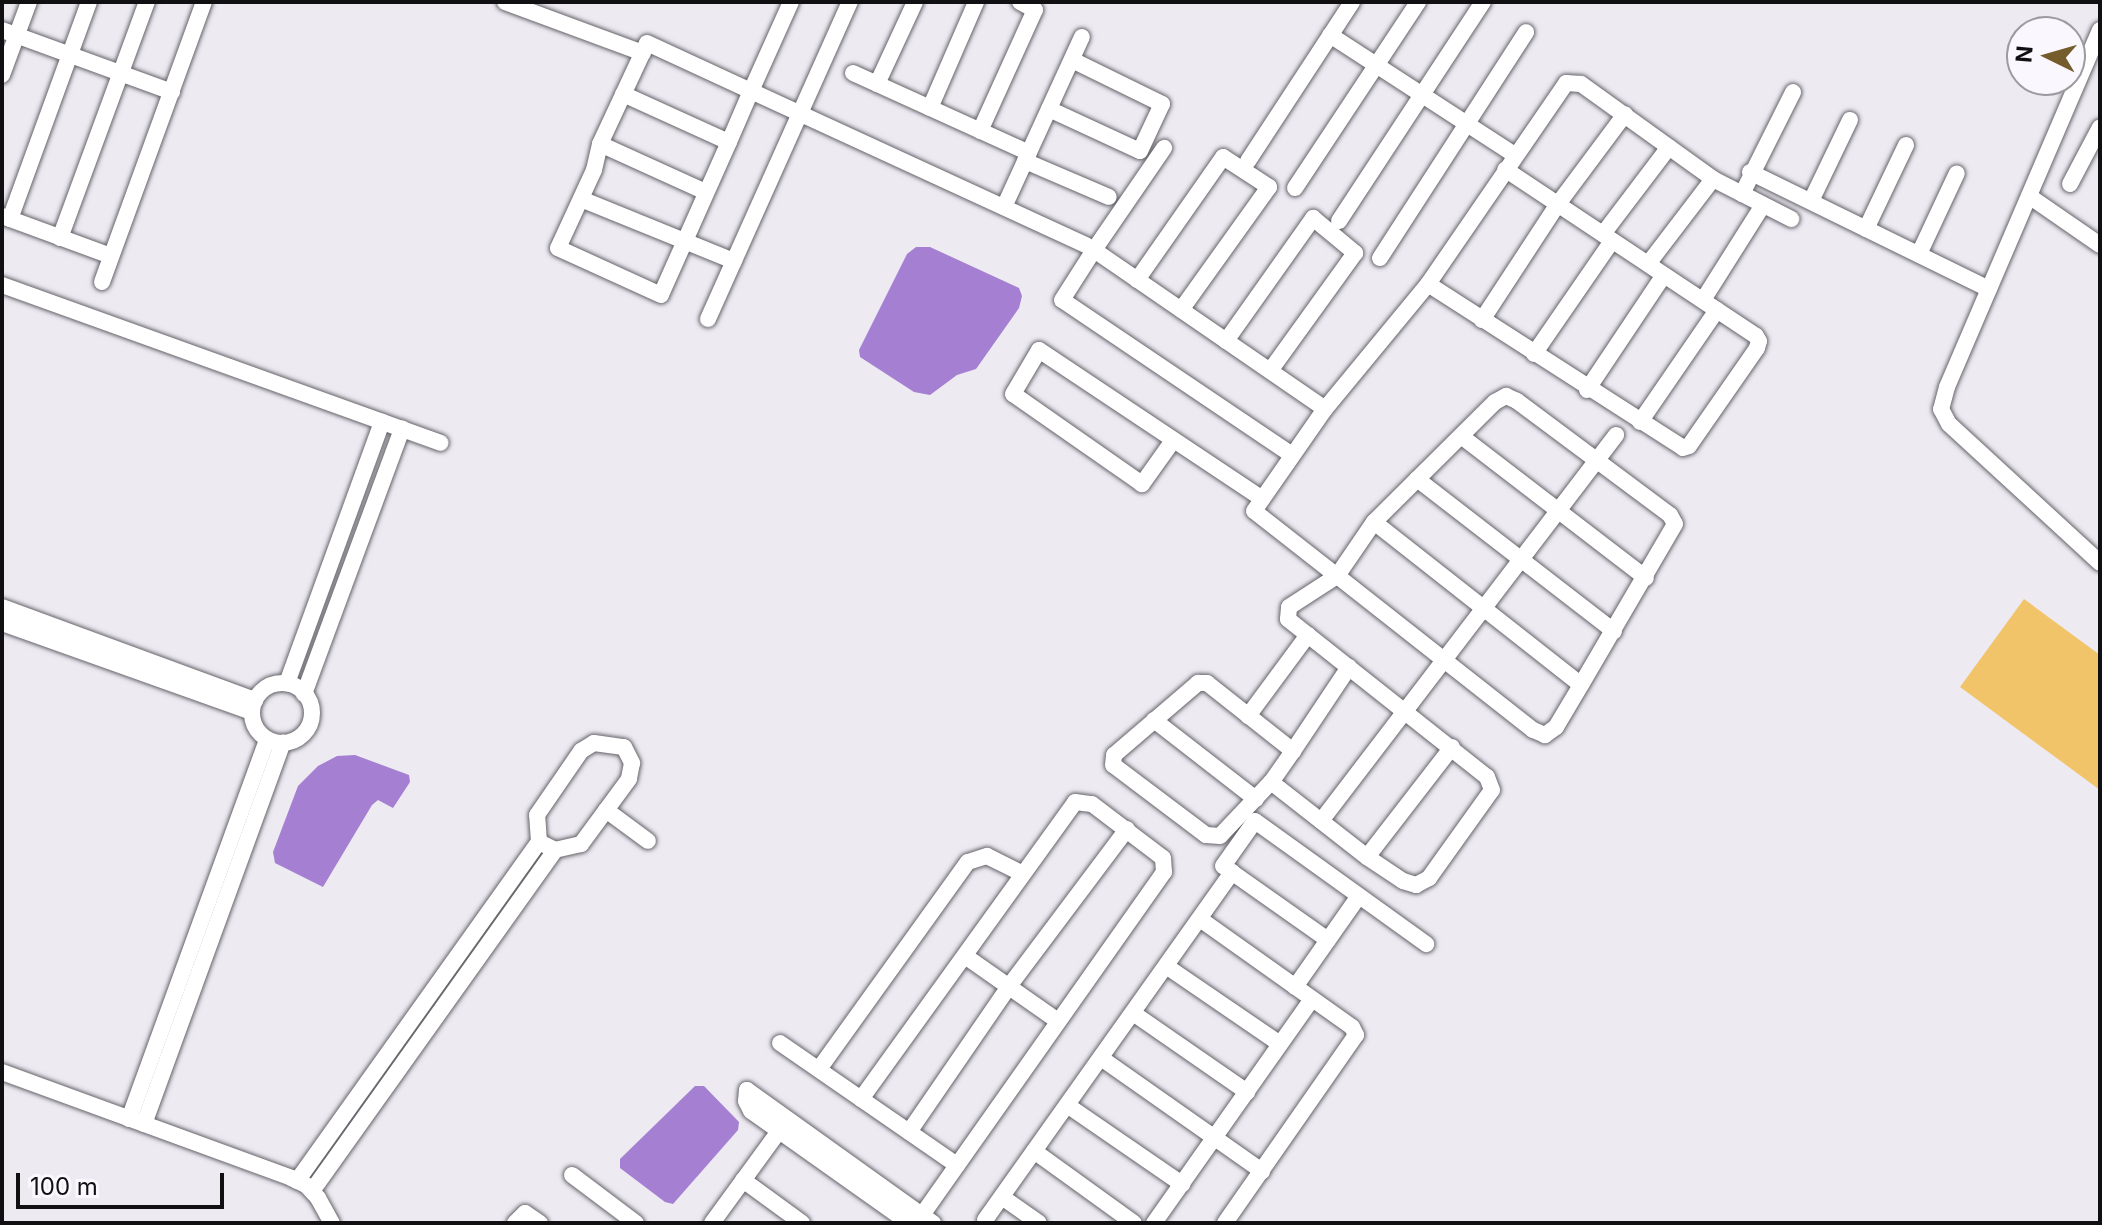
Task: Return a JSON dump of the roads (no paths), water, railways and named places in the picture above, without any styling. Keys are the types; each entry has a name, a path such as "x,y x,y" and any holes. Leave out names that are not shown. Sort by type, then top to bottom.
{"street":[{"path":"2,75 9,32 29,2"},
{"path":"89,2 6,218 111,256"},
{"path":"60,238 147,2"},
{"path":"102,282 204,2"},
{"path":"505,2 643,53"},
{"path":"791,2 751,91 729,142 706,192 661,295 558,248 594,170 600,144 647,43 751,91 800,113 1090,247 1325,409"},
{"path":"708,319 850,2"},
{"path":"877,84 915,2"},
{"path":"930,108 976,2"},
{"path":"980,131 1035,10 1020,2"},
{"path":"1248,161 1352,2"},
{"path":"1295,188 1418,2"},
{"path":"1339,221 1483,2"},
{"path":"2100,30 1942,399 1944,418 2100,563"},
{"path":"9,32 172,92"},
{"path":"1380,258 1526,32"},
{"path":"1330,35 1515,155"},
{"path":"1004,207 1082,37"},
{"path":"1049,109 1140,151 1162,104 1072,60"},
{"path":"853,73 980,131 1109,197"},
{"path":"1271,782 1367,857 1411,884 1429,878 1492,790 1487,777 1288,619 1287,611 1337,576 1374,522 1495,402 1511,397 1674,520 1674,529 1556,727 1545,735 1533,730 1443,660 1337,576 1254,511 1325,409 1428,284 1505,169 1570,81 1581,84 1625,114 1713,179 1791,219"},
{"path":"1742,194 1750,172 1793,92"},
{"path":"623,94 729,142"},
{"path":"1482,320 1558,204 1625,114"},
{"path":"1811,201 1850,120"},
{"path":"2070,184 2100,127"},
{"path":"600,144 706,192"},
{"path":"1866,229 1906,145"},
{"path":"1534,354 1669,147"},
{"path":"1164,148 1090,247 1062,300 1292,455"},
{"path":"1137,280 1223,157 1269,187 1181,310"},
{"path":"1428,284 1587,390 1673,444 1686,448 1748,360 1758,339 1505,169"},
{"path":"1750,172 1989,289"},
{"path":"1919,254 1957,173"},
{"path":"1648,264 1713,179"},
{"path":"2029,196 2099,243"},
{"path":"581,199 734,261"},
{"path":"1640,422 1710,305 1763,205"},
{"path":"1226,341 1313,218 1355,253 1270,371"},
{"path":"1587,390 1664,275"},
{"path":"2,285 440,443"},
{"path":"1172,442 1142,484 1013,394 1039,350 1172,442 1262,499"},
{"path":"287,683 382,422"},
{"path":"304,694 402,429"},
{"path":"1321,821 1616,435"},
{"path":"1461,436 1646,578"},
{"path":"1417,479 1614,631"},
{"path":"1374,522 1581,685"},
{"path":"2,607 254,706"},
{"path":"2,623 254,706"},
{"path":"1248,716 1308,635"},
{"path":"1293,751 1203,682 1114,755 1113,765 1120,773 1213,837 1226,832 1271,782 1293,751 1349,667"},
{"path":"287,683 304,694 312,709 311,721 295,740 275,741 259,732 254,706 263,689 287,683"},
{"path":"1154,720 1256,799"},
{"path":"136,1121 275,741"},
{"path":"297,1181 539,842 537,815 581,751 594,743 624,747 632,763 629,779 581,844 555,850 539,842"},
{"path":"1367,857 1452,747"},
{"path":"861,1099 1075,802 1092,804 1159,853 1165,868 920,1221"},
{"path":"606,810 648,841"},
{"path":"1328,940 1223,866 1255,821 1426,944"},
{"path":"909,1132 1010,985 1127,829"},
{"path":"312,1191 555,850"},
{"path":"819,1069 968,862 981,856 991,857 1023,874"},
{"path":"985,1220 1232,872"},
{"path":"1295,987 1359,896"},
{"path":"1200,919 1352,1027 1355,1039 1225,1223"},
{"path":"965,956 1058,1021"},
{"path":"1166,966 1280,1044"},
{"path":"1154,1223 1312,999"},
{"path":"426,1001 440,1011"},
{"path":"1133,1013 1247,1092"},
{"path":"780,1043 957,1165"},
{"path":"1101,1058 1262,1171"},
{"path":"2,1072 297,1181 312,1191 328,1210 332,1223"},
{"path":"747,1090 920,1221 751,1111 746,1101 747,1090"},
{"path":"1067,1105 1182,1184"},
{"path":"712,1223 779,1131"},
{"path":"1034,1151 1134,1223"},
{"path":"572,1175 636,1223"},
{"path":"743,1180 802,1223"},
{"path":"1002,1197 1039,1223"},
{"path":"515,1223 525,1213 540,1223"}]}
